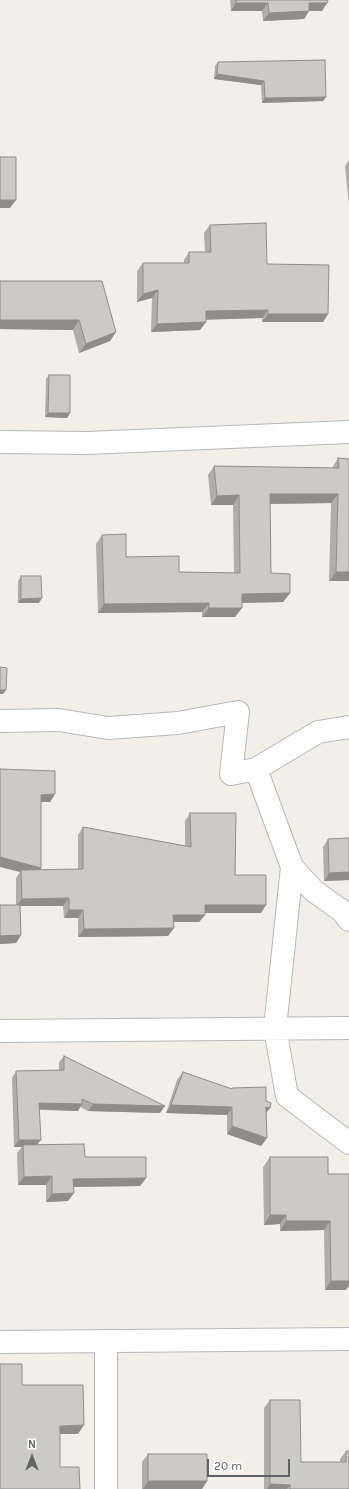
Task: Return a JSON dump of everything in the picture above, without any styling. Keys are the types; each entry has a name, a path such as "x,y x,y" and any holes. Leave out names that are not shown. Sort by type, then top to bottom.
{"street":[{"path":"0,442 87,443 349,432"},
{"path":"0,721 59,720 108,728 178,723 238,712 231,774 256,769 318,732 349,727"},
{"path":"256,769 292,867 314,891 342,910 349,920"},
{"path":"292,867 276,1028 287,1096 349,1143"},
{"path":"0,1031 349,1028"},
{"path":"0,1342 349,1339"},
{"path":"106,1341 106,1489"}],"building":[{"path":"236,0 328,0 327,3 309,3 309,11 269,13 268,3 236,3"},
{"path":"325,60 326,97 265,98 264,81 217,74 218,62"},
{"path":"0,157 16,157 16,200 0,200"},
{"path":"266,223 267,264 329,265 328,314 268,314 268,310 206,311 206,322 157,324 158,290 143,294 143,263 189,263 189,252 211,252 210,225"},
{"path":"0,281 102,281 116,332 86,344 79,320 0,320"},
{"path":"49,375 70,375 70,413 48,413"},
{"path":"338,458 349,459 349,572 336,572 338,494 270,494 271,573 290,574 290,593 242,594 242,608 209,608 209,603 104,604 102,535 126,534 126,557 179,556 179,572 240,573 239,495 217,496 214,466 339,468"},
{"path":"21,576 41,576 42,598 21,599"},
{"path":"0,667 7,668 6,690 0,690"},
{"path":"0,769 55,771 55,794 41,795 41,868 0,857"},
{"path":"190,813 236,813 235,875 266,875 266,905 205,905 205,915 173,915 174,928 84,929 83,910 69,910 69,898 22,899 21,870 83,869 83,827 191,847"},
{"path":"349,838 349,872 329,873 328,839"},
{"path":"0,905 20,905 21,935 0,936"},
{"path":"64,1056 165,1106 93,1104 82,1099 82,1104 39,1103 41,1140 19,1140 16,1071 64,1070"},
{"path":"183,1072 232,1089 266,1087 266,1101 271,1103 270,1108 266,1107 267,1138 232,1126 232,1107 171,1105"},
{"path":"84,1144 85,1157 146,1157 146,1178 73,1179 74,1193 52,1194 52,1176 24,1177 23,1145"},
{"path":"270,1157 328,1157 328,1174 349,1174 349,1281 331,1281 330,1221 286,1221 286,1215 270,1215"},
{"path":"0,1364 22,1364 22,1385 83,1385 84,1425 60,1426 60,1467 79,1467 80,1489 0,1489"},
{"path":"270,1400 300,1400 301,1462 346,1462 346,1451 349,1451 349,1489 290,1489 290,1485 270,1484"},
{"path":"148,1454 207,1454 207,1481 148,1481"}]}
